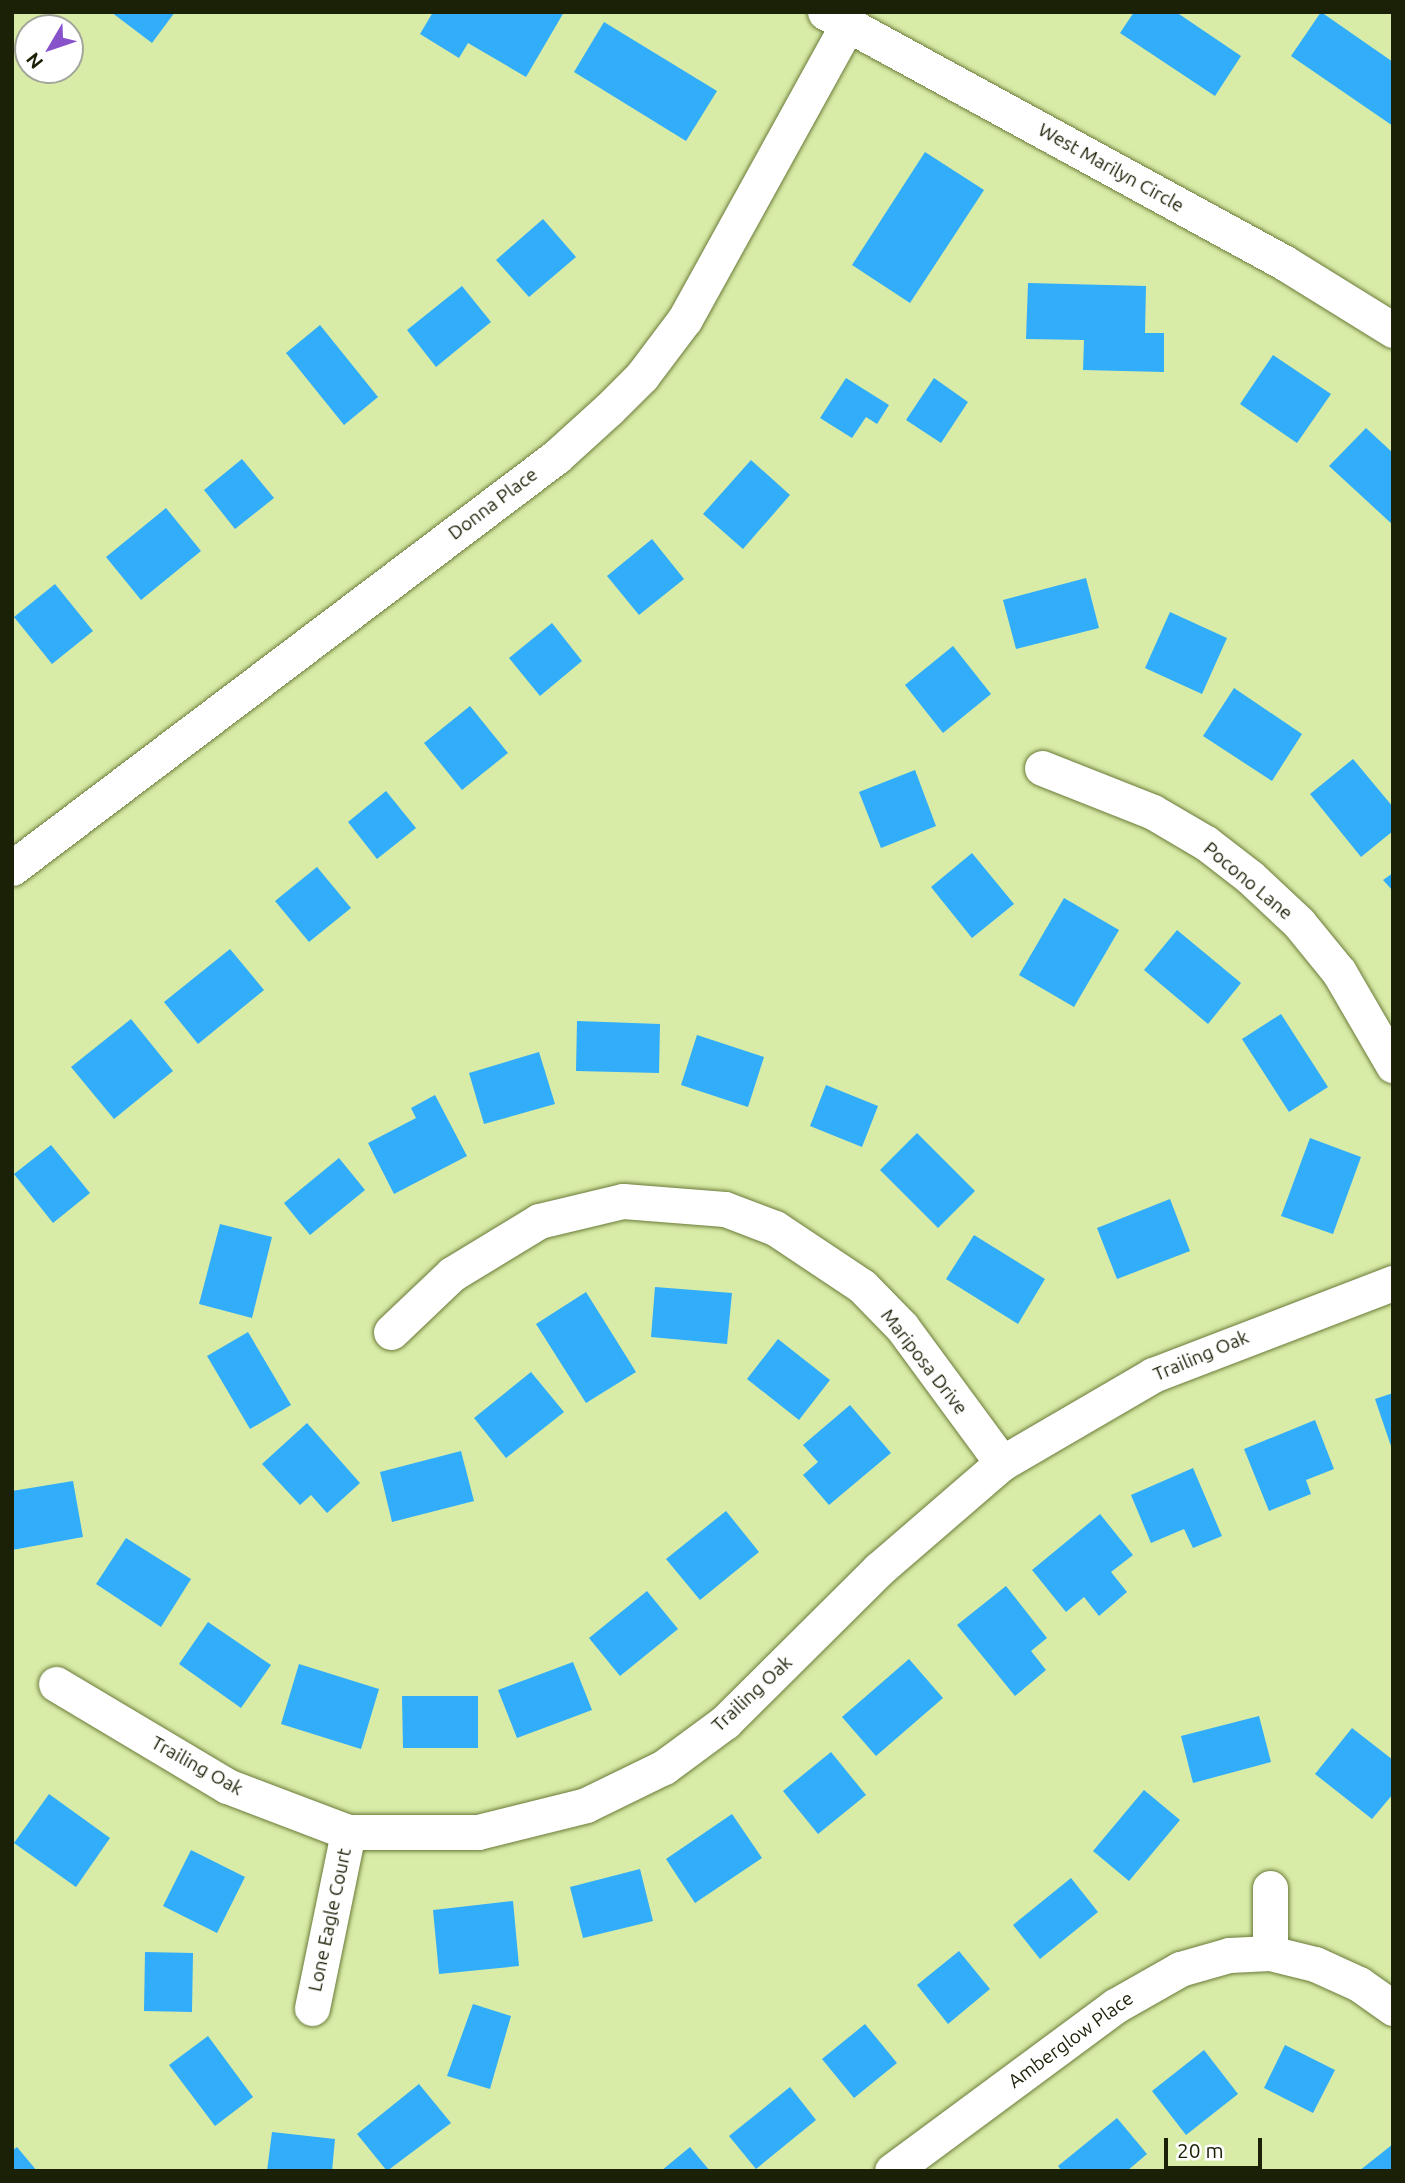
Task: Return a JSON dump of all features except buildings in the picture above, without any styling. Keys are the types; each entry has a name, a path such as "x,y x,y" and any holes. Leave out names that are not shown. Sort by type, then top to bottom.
{"street":[{"name":"West Marilyn Circle","path":"836,18 1285,262 1393,330"},
{"name":"Donna Place","path":"12,868 556,457 642,376 685,319 836,18"},
{"name":"Pocono Lane","path":"1042,768 1153,812 1206,843 1250,877 1298,923 1339,972 1393,1065"},
{"name":"Mariposa Drive","path":"391,1332 453,1273 539,1221 623,1201 725,1209 775,1228 862,1286 902,1327 1002,1463"},
{"name":"Trailing Oak","path":"56,1684 227,1786 348,1832 445,1834 525,1822 586,1805 664,1767 725,1722 879,1569 1002,1463 1153,1375 1393,1283"},
{"name":"Lone Eagle Court","path":"312,2008 348,1832"},
{"path":"1270,1888 1270,1953"},
{"name":"Amberglow Place","path":"892,2171 1145,1987 1180,1969 1229,1955 1270,1953 1315,1964 1359,1984 1393,2008"}]}
